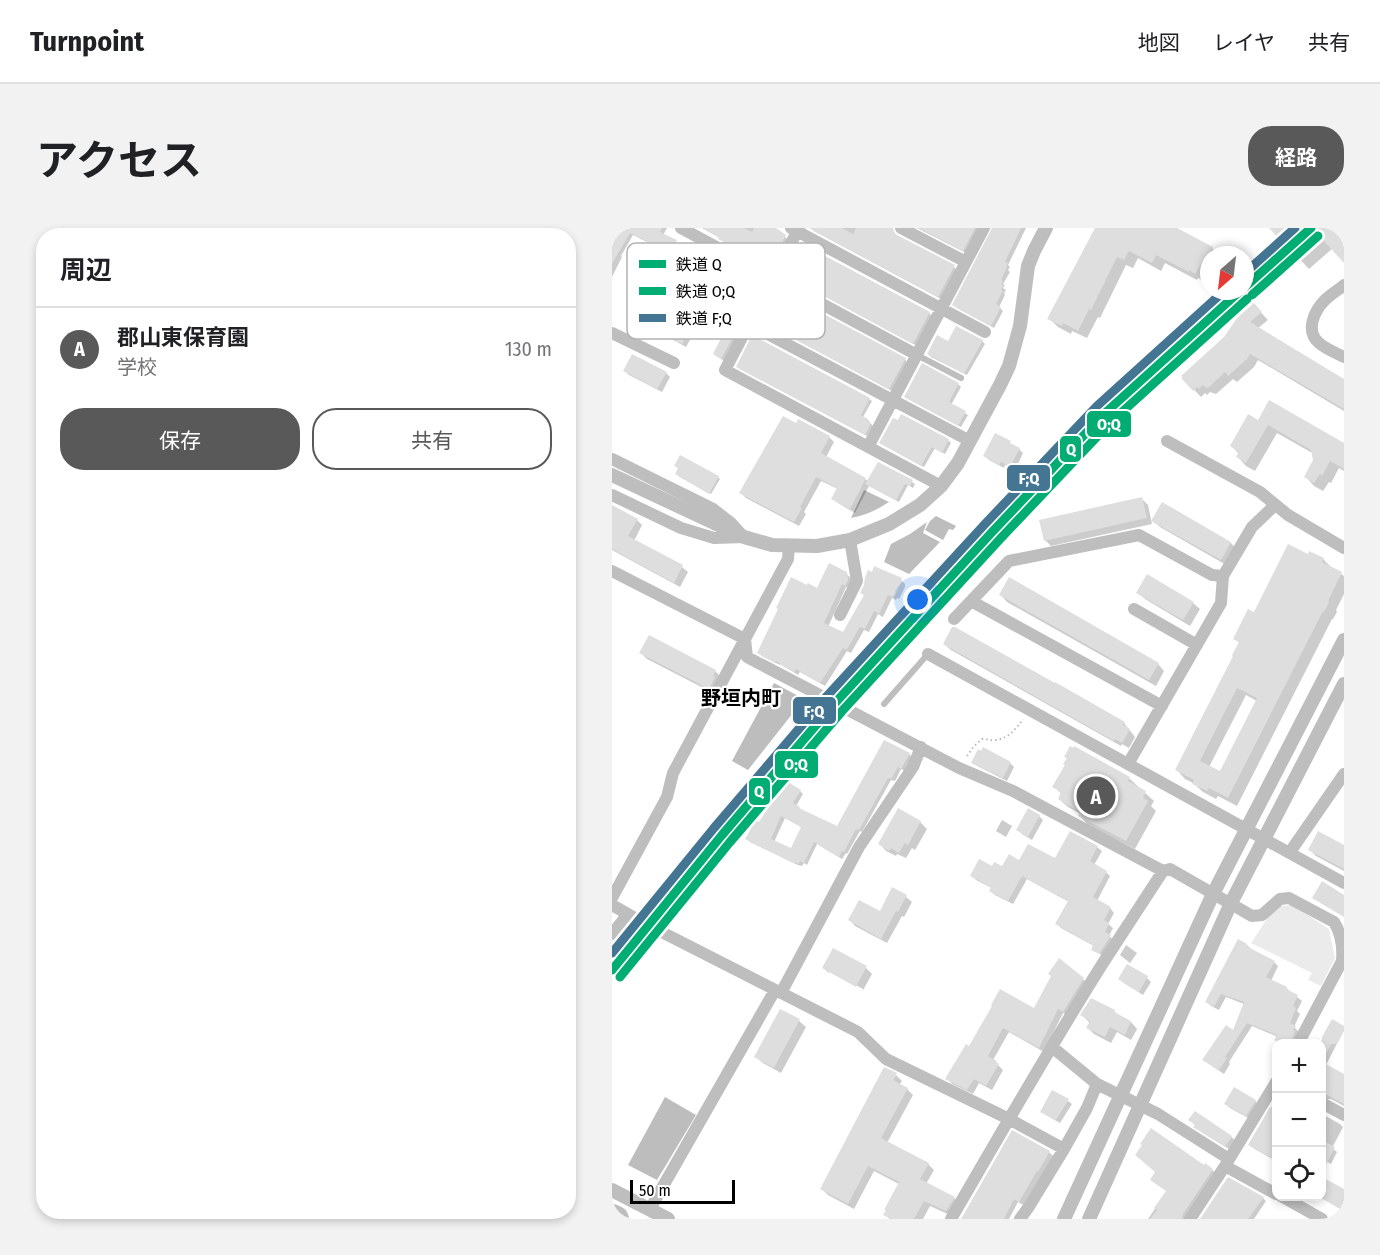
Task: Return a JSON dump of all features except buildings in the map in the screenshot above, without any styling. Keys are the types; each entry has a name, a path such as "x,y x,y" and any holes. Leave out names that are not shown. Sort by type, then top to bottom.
{"street":[{"path":"681,228 709,243"},
{"path":"901,228 966,262"},
{"path":"868,447 984,228"},
{"path":"612,476 744,537 772,545 818,546 850,540 889,524 920,505 941,486 958,464 1009,366 1020,326 1028,266 1046,228"},
{"path":"789,243 796,229 822,243"},
{"path":"825,245 985,332"},
{"path":"1344,285 1324,300 1314,316 1312,330 1314,338 1320,344 1344,357"},
{"path":"825,305 917,355"},
{"path":"612,333 674,363"},
{"path":"741,339 725,370 941,486"},
{"path":"777,339 970,441"},
{"path":"1167,441 1260,492 1288,514 1344,548"},
{"path":"612,459 713,509 744,537"},
{"path":"612,495 681,528 714,538 744,537"},
{"path":"1128,764 1221,603 1223,576 1252,527 1275,505"},
{"path":"954,619 1009,561 1139,535 1212,575 1223,576"},
{"path":"840,615 857,581 850,540"},
{"path":"612,898 667,797 673,773 788,559 789,546"},
{"path":"612,571 745,639"},
{"path":"971,601 1162,706"},
{"path":"1134,609 1197,645"},
{"path":"745,639 747,657 959,768 1013,791 1163,871 1170,870 1252,916 1262,915 1280,899 1289,898 1334,922 1339,929 1343,953 1340,973 1301,1039"},
{"path":"1064,1219 1213,894 1344,642"},
{"path":"928,654 1344,883"},
{"path":"1089,1219 1231,903 1344,684"},
{"path":"650,1209 778,992 860,847 913,767 921,747"},
{"path":"1290,852 1344,774"},
{"path":"951,1219 1008,1119 1104,962 1163,871"},
{"path":"612,905 858,1032 886,1059 1064,1149"},
{"path":"612,934 628,914"},
{"path":"1053,1047 1097,1084 1158,1114 1272,1191"},
{"path":"1020,1219 1064,1149 1087,1108 1097,1084"},
{"path":"1190,1219 1272,1089"},
{"path":"1326,1105 1344,1115"},
{"path":"612,1190 668,1219"},
{"path":"1288,1201 1322,1219"}],"lane":[{"path":"917,355 961,378"},
{"path":"884,704 928,654"}],"path":[{"path":"959,768 974,746 982,739 994,741 1014,732 1030,710"}],"shaded area":[{"path":"864,490 889,502 871,512 851,518"},
{"path":"936,516 956,526 953,530 949,529 943,540 925,530"},
{"path":"927,522 923,533 940,542 909,574 884,562 891,544"},
{"path":"774,683 804,699 748,770 732,761"},
{"path":"1292,905 1329,929 1335,958 1321,986 1308,980 1312,973 1251,943 1275,907"},
{"path":"665,1097 696,1115 657,1180 628,1165"}],"waterway":[{"path":"612,1217 616,1219"}],"rail line":[{"name":"F;Q","path":"1254,265 1295,228"},
{"name":"Q","path":"1254,279 1311,228"},
{"name":"O;Q","path":"1254,293 1318,236"},
{"name":"F;Q","path":"612,953 714,828 827,696 985,524 1097,406 1214,300"},
{"name":"Q","path":"612,970 722,835 835,703 993,531 1104,414 1230,300"},
{"name":"O;Q","path":"620,977 730,842 843,710 1001,538 1111,422 1246,300"}],"place":[{"name":"郡山東保育園","path":"1096,796"}],"district":[{"name":"野垣内町","path":"741,698"}]}
